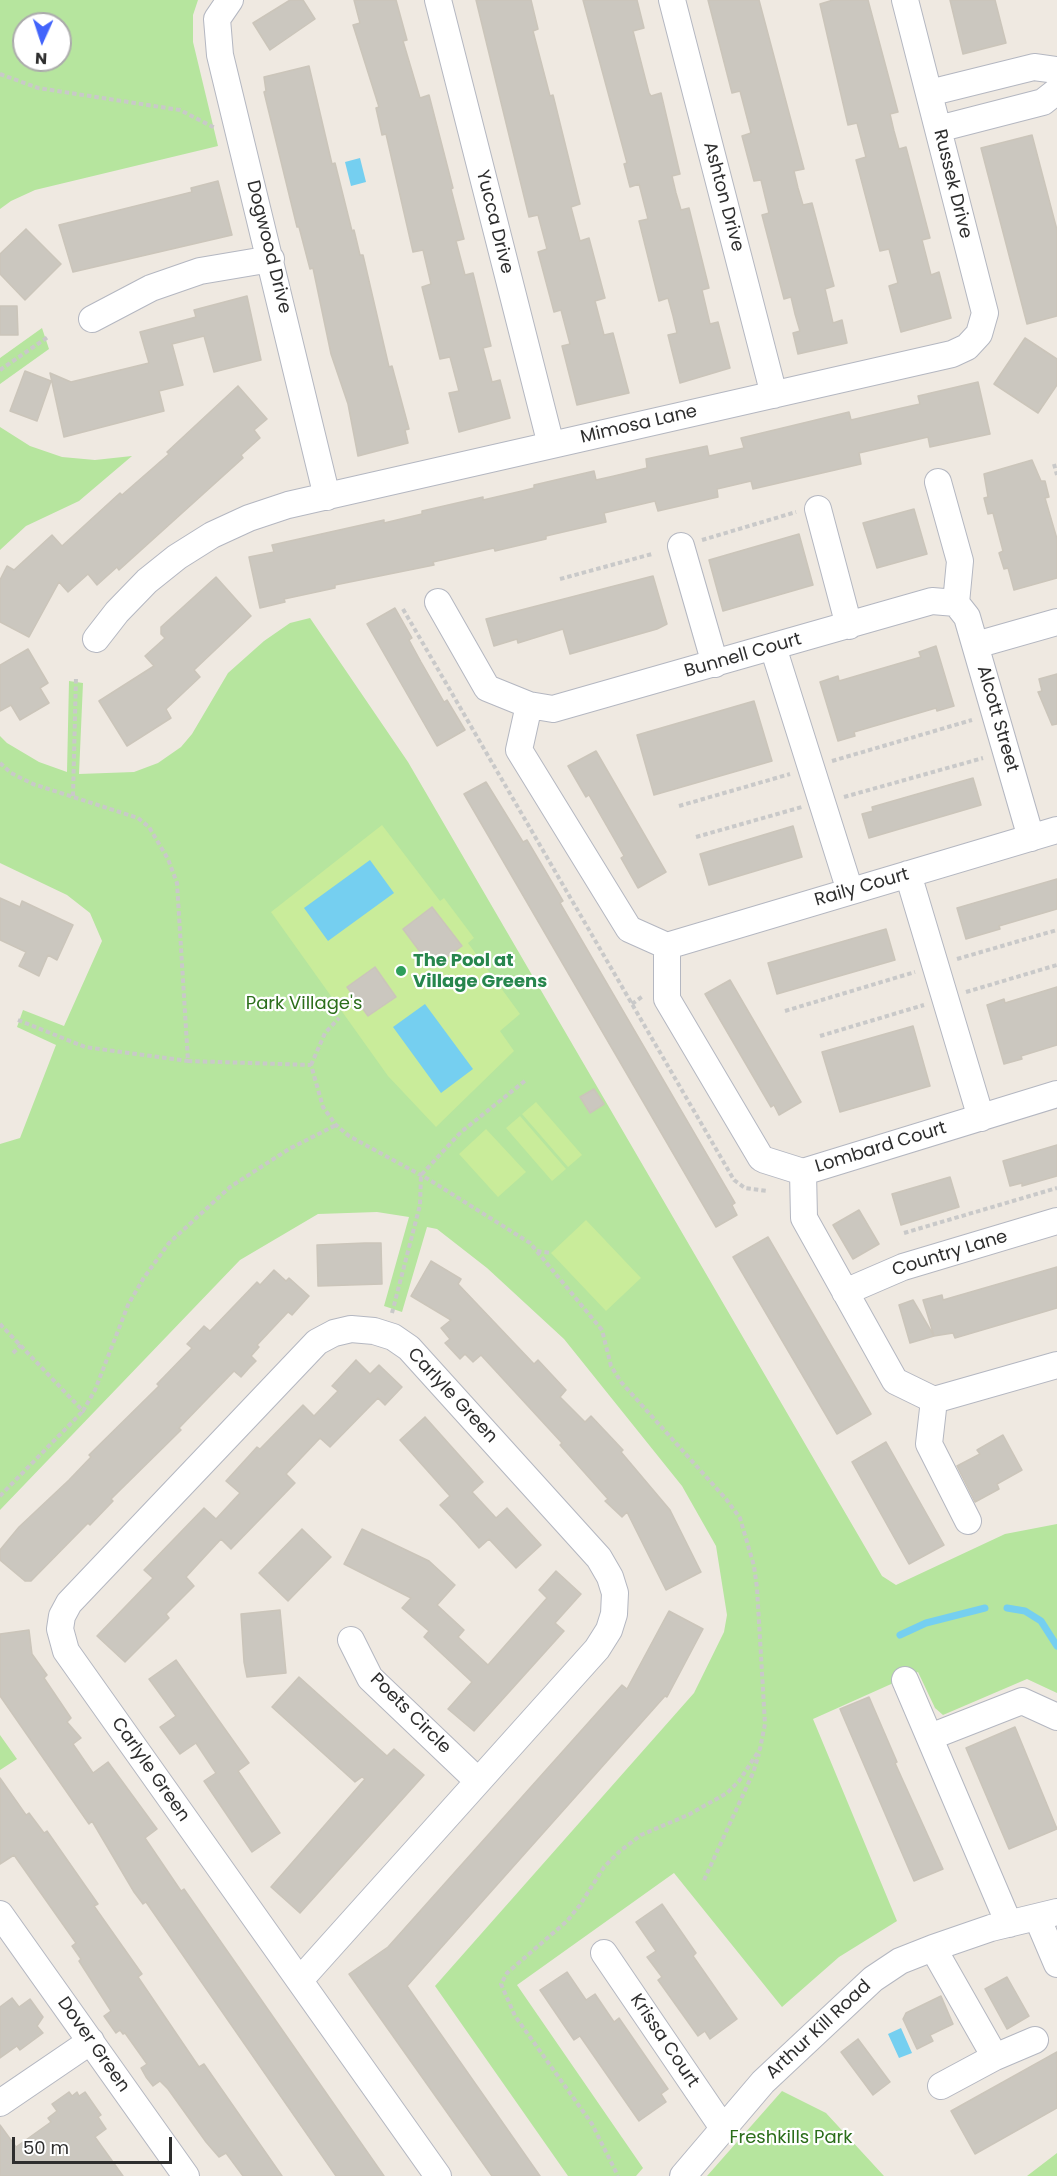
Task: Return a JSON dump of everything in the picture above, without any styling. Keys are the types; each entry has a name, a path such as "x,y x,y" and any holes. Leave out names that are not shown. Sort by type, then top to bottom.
{"street":[{"name":"Dogwood Drive","path":"230,0 217,19 220,55 327,497"},
{"name":"Yucca Drive","path":"438,0 551,445"},
{"name":"Ashton Drive","path":"672,0 774,395"},
{"name":"Russek Drive","path":"905,0 985,313 979,334 968,347 952,354"},
{"path":"929,93 1034,67 1057,70"},
{"path":"938,129 1043,102 1057,91"},
{"path":"92,319 151,288 190,274 234,263 271,259"},
{"name":"Mimosa Lane","path":"96,639 147,581 177,557 212,536 259,515 327,497 952,354"},
{"path":"938,482 960,561 956,603"},
{"path":"808,511 849,626"},
{"path":"690,543 716,664"},
{"name":"Bunnell Court","path":"438,602 487,688 529,705 554,709 932,602 956,603"},
{"name":"Alcott Street","path":"956,603 967,617 976,645 1030,838"},
{"path":"976,645 1057,622"},
{"path":"773,647 850,891"},
{"path":"529,705 519,750 629,928 667,946"},
{"name":"Raily Court","path":"667,946 1057,830"},
{"path":"908,874 981,1118"},
{"name":"Lombard Court","path":"667,946 667,999 761,1158 802,1172 1057,1094"},
{"path":"802,1172 804,1218 895,1381 934,1400 1057,1365"},
{"name":"Country Lane","path":"845,1292 903,1267 1057,1221"},
{"name":"Carlyle Green","path":"300,1980 603,1640 614,1614 615,1593 610,1577 599,1558 409,1348 393,1337 374,1331 351,1329 317,1342 69,1603 62,1616 60,1629 66,1651 438,2176"},
{"path":"934,1400 929,1443 968,1521"},
{"name":"Poets Circle","path":"351,1640 370,1678 478,1781"},
{"path":"905,1680 1009,1924"},
{"path":"930,1737 1023,1701 1057,1717"},
{"name":"Dover Green","path":"0,1914 186,2176"},
{"path":"1047,1915 1057,1964"},
{"name":"Arthur Kill Road","path":"684,2176 762,2082 873,1978 900,1961 933,1948 1009,1924 1047,1915"},
{"path":"933,1948 994,2057"},
{"name":"Krissa Court","path":"604,1953 723,2128"},
{"path":"941,2086 994,2057 1035,2040"},
{"path":"0,2103 91,2041"}],"path":[{"path":"0,74 38,88 180,110 216,129"},
{"path":"0,370 48,337"},
{"path":"1054,464 1057,475"},
{"path":"690,543 808,511"},
{"path":"560,579 652,554"},
{"path":"403,609 734,1180 745,1188 767,1191"},
{"path":"0,763 11,773 33,784 73,796 76,677"},
{"path":"837,760 972,720"},
{"path":"848,796 983,758"},
{"path":"679,806 781,776"},
{"path":"696,837 793,809"},
{"path":"968,956 1057,930"},
{"path":"978,988 1057,965"},
{"path":"785,1011 904,975"},
{"path":"820,1036 912,1008"},
{"path":"311,1065 325,1033 339,1018"},
{"path":"18,1020 85,1047 188,1061"},
{"path":"392,1314 420,1205 420,1175 460,1132 526,1080"},
{"path":"1,1493 83,1411 95,1390 128,1305 143,1279 169,1243 230,1187 289,1149 336,1125"},
{"path":"904,1233 1057,1188"},
{"path":"537,1251 551,1253"},
{"path":"0,1324 83,1411"},
{"path":"14,1353 21,1345"},
{"path":"704,1880 753,1773 760,1749"}],"green space":[{"path":"0,0 198,0 193,15 193,42 218,146 35,190 0,209"},
{"path":"42,328 49,349 0,384 0,358"},
{"path":"0,427 30,446 62,457 95,460 132,456 79,501 26,526 0,550"},
{"name":"Park Village's","path":"310,618 408,762 882,1576 896,1585 1005,1534 1057,1524 1057,1693 1027,1679 943,1715 935,1708 918,1672 813,1719 897,1921 839,1957 782,2007 674,1873 517,1985 643,2168 636,2176 568,2176 435,1986 694,1693 724,1632 727,1615 716,1546 682,1486 564,1339 487,1268 437,1229 427,1227 402,1312 384,1306 409,1217 377,1212 318,1214 240,1260 0,1510 0,1144 20,1138 56,1045 17,1027 23,1010 64,1026 102,941 90,913 67,895 0,863 0,736 7,743 39,762 67,772 69,681 83,683 79,774 134,772 158,763 181,747 192,734 228,673 264,641 290,623"},
{"name":"The Pool at Village Greens","path":"382,825 440,901 444,898 474,938 468,943 520,1014 500,1031 514,1051 436,1127 388,1076 271,912"},
{"path":"536,1102 582,1155 568,1167 522,1114"},
{"path":"520,1116 566,1169 552,1181 506,1128"},
{"path":"486,1129 526,1172 498,1197 459,1154"},
{"path":"586,1220 641,1278 606,1311 551,1253"},
{"path":"0,1735 17,1759 0,1770"},
{"name":"Freshkills Park","path":"782,2091 826,2113 884,2176 707,2176"},
{"path":"1057,2153 1057,2176 1027,2176"}],"water":[{"path":"360,158 366,182 351,186 345,162"},
{"path":"370,860 394,893 328,941 304,908"},
{"path":"425,1004 473,1069 441,1093 393,1027"},
{"path":"901,2028 912,2053 899,2058 888,2034"}],"building":[{"path":"290,0 303,0 315,19 270,50 253,23"},
{"path":"354,0 396,0 407,40 403,41 420,98 429,95 453,188 451,189 464,239 456,241 465,275 473,273 491,346 483,348 492,382 500,380 510,418 459,432 449,393 459,391 450,357 440,359 422,287 431,284 423,250 413,252 386,134 382,135 376,108 379,107 353,25 360,23"},
{"path":"476,0 531,0 538,29 533,31 550,96 553,95 580,204 571,207 580,241 589,238 605,298 595,301 604,335 613,333 629,393 577,405 562,346 570,344 561,310 554,312 538,252 547,249 538,215 529,217"},
{"path":"583,0 637,0 644,28 633,31 649,93 651,96 661,93 680,174 672,176 676,193 681,210 689,208 709,288 702,290 710,324 718,322 730,368 680,383 668,335 677,333 673,316 668,298 659,301 639,221 648,219 639,184 630,187 624,164 627,163"},
{"path":"708,0 759,0 804,169 794,171 798,188 803,205 812,203 834,286 825,289 833,323 842,320 847,343 798,354 793,333 800,331 791,297 784,299 762,215 769,213 761,180 754,181 742,136 751,133 740,91 732,93"},
{"path":"833,0 868,0 898,112 890,114 894,131 899,149 906,147 930,238 922,240 931,275 939,272 951,318 901,332 889,286 898,283 889,249 880,251 856,160 866,157 857,123 848,125 820,4"},
{"path":"950,0 995,0 1006,43 963,54"},
{"path":"309,66 332,164 335,163 352,231 354,230 360,255 363,255 389,367 392,366 409,429 405,430 408,443 358,456 348,404 331,354 313,268 310,269 299,227 297,227 264,92 266,91 264,77"},
{"path":"1032,135 1057,230 1057,316 1027,324 981,148"},
{"path":"218,181 232,235 73,272 59,225 192,192 191,188"},
{"path":"26,229 61,264 25,300 0,274 0,254"},
{"path":"247,296 261,360 214,372 204,336 172,344 183,385 159,391 164,411 64,437 50,373 71,382 149,363 140,332 196,317 194,310"},
{"path":"0,306 17,306 18,335 0,335"},
{"path":"1025,338 1057,359 1057,385 1038,413 994,384"},
{"path":"25,371 51,381 37,421 10,411"},
{"path":"978,382 990,434 930,447 928,437 859,453 861,464 753,489 751,481 717,489 718,497 658,511 655,501 604,513 606,522 546,536 546,539 495,551 494,548 433,562 434,565 335,585 335,588 284,599 285,602 260,608 249,557 274,552 272,545 384,520 384,523 422,514 422,511 522,491 534,488 534,485 594,471 596,480 614,476 647,468 646,459 707,446 709,456 744,448 741,438 849,412 851,420 920,404 918,396"},
{"path":"238,386 267,419 254,430 260,438 241,455 243,458 119,570 117,567 97,585 88,574 68,592 59,582 29,637 0,622 0,580 7,566 14,570 52,535 62,546 120,493 122,495 169,454 167,452"},
{"path":"1032,460 1041,481 1045,481 1049,497 1045,498 1057,539 1057,578 1014,590 1008,568 1004,569 999,553 1003,551 993,513 988,514 984,498 988,497 984,474"},
{"path":"914,509 927,554 877,568 863,523"},
{"path":"799,534 813,585 723,611 709,560"},
{"path":"653,576 667,624 657,629 570,654 563,629 518,643 517,639 494,646 486,619"},
{"path":"216,577 251,616 194,670 200,677 166,709 171,718 127,746 99,701 154,666 145,656 165,638 161,634 161,627"},
{"path":"395,608 412,638 409,640 421,662 444,702 447,700 465,730 437,746 367,624"},
{"path":"936,646 954,706 937,711 936,708 854,732 855,736 838,741 820,682 838,676 839,681 921,657 919,652"},
{"path":"28,649 48,683 40,688 49,703 20,720 11,705 0,711 0,665"},
{"path":"1057,674 1057,724 1052,725 1038,692 1042,691 1039,679"},
{"path":"754,701 772,761 654,795 637,735"},
{"path":"596,751 666,872 638,888 621,858 624,856 589,795 586,797 568,766"},
{"path":"973,778 981,805 869,838 862,814 873,811 872,807"},
{"path":"486,782 523,842 527,840 563,901 560,903 735,1203 732,1205 737,1215 716,1227 464,794"},
{"path":"793,826 802,857 709,885 700,854"},
{"path":"1057,879 1057,909 999,926 1000,929 966,939 957,908"},
{"path":"0,898 20,907 22,901 73,925 57,960 48,955 39,976 19,966 26,952 0,940"},
{"path":"432,907 462,946 432,968 403,929"},
{"path":"886,929 895,960 777,994 768,963"},
{"path":"375,967 396,997 368,1016 347,987"},
{"path":"730,980 801,1102 779,1115 774,1105 771,1107 705,994"},
{"path":"1057,987 1057,1045 1004,1064 987,1005 1004,999 1005,1003"},
{"path":"913,1026 930,1086 840,1112 822,1052"},
{"path":"594,1089 604,1104 590,1113 580,1097"},
{"path":"1057,1145 1057,1176 1022,1186 1022,1183 1010,1186 1003,1161"},
{"path":"950,1177 959,1207 901,1225 892,1194"},
{"path":"859,1210 879,1244 853,1259 833,1225"},
{"path":"768,1237 871,1414 837,1434 733,1257"},
{"path":"381,1243 382,1284 318,1286 317,1245"},
{"path":"431,1261 461,1279 458,1284 534,1364 538,1360 566,1390 560,1397 585,1422 591,1416 623,1450 621,1452 670,1510 701,1572 666,1590 627,1512 622,1517 605,1501 608,1499 560,1445 562,1443 481,1355 473,1362 465,1354 460,1359 445,1343 450,1339 441,1328 451,1320 411,1296"},
{"path":"1057,1267 1057,1308 955,1338 953,1333 934,1336 923,1300 942,1295 943,1300"},
{"path":"274,1270 286,1281 289,1278 309,1296 292,1315 288,1312 257,1345 259,1347 251,1356 256,1361 241,1377 234,1371 179,1428 181,1430 111,1499 113,1501 90,1525 88,1523 31,1581 25,1581 0,1560 0,1550 19,1527 69,1480 91,1457 89,1455 159,1386 157,1384 192,1348 187,1344 204,1326 210,1331 257,1282 260,1285"},
{"path":"913,1300 934,1336 910,1343 899,1305"},
{"path":"356,1360 370,1374 379,1365 402,1387 385,1405 378,1398 330,1447 320,1438 286,1474 295,1483 231,1549 221,1539 186,1577 194,1586 166,1614 169,1618 125,1662 97,1636 153,1578 144,1570 204,1508 216,1519 240,1493 226,1481 257,1447 260,1449 303,1405 314,1416 338,1391 332,1386"},
{"path":"425,1417 483,1482 472,1492 496,1518 507,1508 541,1545 516,1568 489,1539 479,1548 440,1505 450,1496 400,1440"},
{"path":"1003,1435 1022,1470 997,1484 999,1489 975,1502 957,1466 980,1454 977,1450"},
{"path":"886,1442 944,1545 909,1564 852,1462"},
{"path":"302,1529 331,1557 288,1601 259,1573"},
{"path":"362,1529 429,1561 455,1585 437,1605 464,1630 458,1637 488,1665 547,1598 539,1590 556,1571 581,1594 555,1623 564,1631 474,1731 448,1709 472,1682 424,1637 429,1631 402,1608 411,1598 344,1564"},
{"path":"280,1610 286,1673 247,1677 241,1614"},
{"path":"669,1611 703,1629 667,1697 665,1696 407,1986 540,2176 492,2176 349,1974 388,1947 622,1685 627,1689"},
{"path":"29,1630 32,1654 47,1675 44,1678 71,1718 67,1722 81,1738 73,1744 93,1773 108,1762 157,1829 145,1838 181,1891 184,1889 384,2176 336,2176 146,1902 143,1904 134,1892 92,1821 89,1824 0,1696 0,1634"},
{"path":"176,1660 249,1763 238,1771 280,1833 252,1852 204,1781 216,1773 196,1743 180,1754 160,1727 176,1716 149,1679"},
{"path":"299,1677 387,1756 394,1749 424,1775 300,1913 271,1887 365,1779 362,1777 355,1782 272,1707"},
{"path":"869,1697 897,1762 895,1763 943,1869 914,1881 840,1709"},
{"path":"1015,1727 1057,1829 1009,1849 966,1748"},
{"path":"0,1778 26,1815 29,1813 44,1833 47,1831 98,1904 94,1906 142,1974 138,1977 199,2067 204,2064 282,2176 243,2176 226,2153 219,2157 206,2142 168,2089 160,2081 153,2086 146,2077 141,2068 147,2064 125,2033 123,2034 120,2030 116,2033 104,2016 111,2011 79,1961 81,1959 72,1946 76,1943 14,1855 0,1864"},
{"path":"662,1904 696,1953 693,1956 737,2019 710,2039 705,2031 698,2036 658,1980 662,1977 647,1957 656,1951 636,1922"},
{"path":"567,1972 586,2000 595,1994 614,2022 619,2018 668,2089 661,2094 666,2102 639,2121 580,2036 574,2040 540,1990"},
{"path":"1007,1977 1029,2016 1007,2029 985,1989"},
{"path":"941,1996 953,2024 930,2035 933,2041 917,2049 903,2019 906,2013"},
{"path":"12,1998 19,2007 30,1999 43,2017 37,2026 43,2033 20,2050 17,2046 0,2058 0,2007"},
{"path":"858,2039 890,2082 873,2095 841,2052"},
{"path":"1057,2052 1057,2108 975,2154 951,2111"},
{"path":"69,2092 72,2096 77,2092 79,2096 85,2092 101,2115 98,2117 106,2129 95,2137 123,2176 0,2176 0,2125 16,2147 51,2122 48,2118 57,2111 52,2104"}],"waterway":[{"path":"900,1635 926,1623 985,1608"},
{"path":"1007,1608 1025,1611 1041,1621 1057,1646"}],"place":[{"name":"The Pool at Village Greens","path":"401,971"}]}
